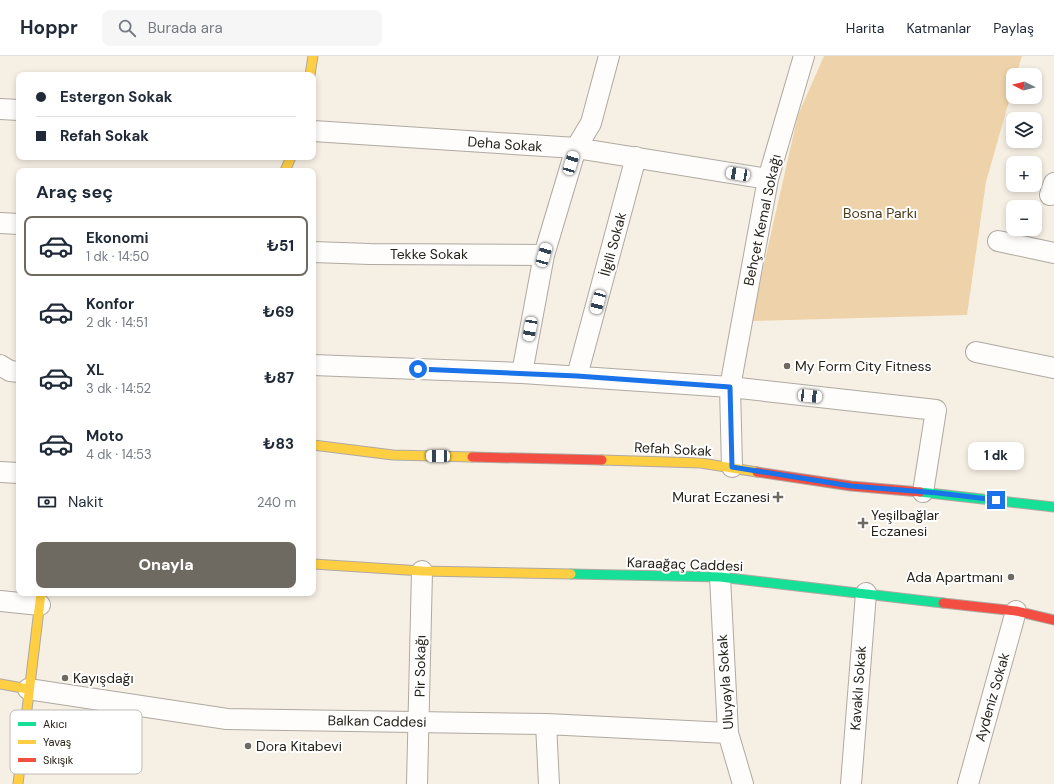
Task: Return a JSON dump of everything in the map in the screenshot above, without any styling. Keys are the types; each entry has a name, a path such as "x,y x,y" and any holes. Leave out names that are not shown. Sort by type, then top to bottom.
{"street":[{"path":"310,72 313,56"},
{"path":"522,373 544,255 576,148 591,123 609,56"},
{"name":"Behçet Kemal Sokağı","path":"732,467 730,387 768,179 804,56"},
{"path":"0,109 16,110"},
{"name":"Deha Sokak","path":"316,131 576,148 768,179"},
{"name":"İlgili Sokak","path":"577,376 636,157"},
{"path":"0,223 16,224"},
{"path":"998,241 1054,253"},
{"name":"Tekke Sokak","path":"316,252 370,254 544,255"},
{"path":"976,352 1053,362"},
{"path":"0,365 10,371 16,372"},
{"path":"316,365 522,373 730,387 936,410 923,492"},
{"name":"Refah Sokak","path":"316,445 393,455 701,463 851,486 923,492 1054,507"},
{"path":"0,472 16,473"},
{"name":"Karaağaç Caddesi","path":"316,564 422,571 720,577 1016,611 1054,620"},
{"name":"Pir Sokağı","path":"417,784 422,571"},
{"name":"Uluyayla Sokak","path":"720,577 728,732 743,784"},
{"name":"Kavaklı Sokak","path":"851,784 866,593"},
{"path":"0,601 41,599 26,710"},
{"name":"Aydeniz Sokak","path":"968,784 1016,611"},
{"path":"0,684 28,689"},
{"name":"Balkan Caddesi","path":"28,689 227,719 546,724 728,732"},
{"path":"546,724 549,784"},
{"path":"18,784 19,774"}],"green space":[{"name":"Bosna Parkı","path":"824,56 1022,56 1018,68 1006,68 1006,104 1008,104 986,182 967,315 751,321 798,115"}],"traffic: fast":[{"path":"920,492 1054,507"},
{"path":"571,574 720,577 943,603"}],"traffic: slow":[{"path":"310,72 313,56"},
{"path":"286,168 290,160"},
{"path":"316,445 393,455 472,457"},
{"path":"602,460 701,463 757,472"},
{"path":"316,564 422,571 571,574"},
{"path":"27,710 41,596"},
{"path":"0,684 28,689"},
{"path":"18,784 19,774"}],"traffic: jam":[{"path":"472,457 602,460"},
{"path":"757,472 851,486 920,492"},
{"path":"943,603 1016,611 1054,620"}],"place":[{"name":"My Form City Fitness","path":"787,366"},
{"name":"Murat Eczanesi","path":"778,497"},
{"name":"Yeşilbağlar Eczanesi","path":"863,523"},
{"name":"Ada Apartmanı","path":"1011,577"},
{"name":"Kayışdağı","path":"65,678"},
{"name":"Dora Kitabevi","path":"248,746"}],"route":[{"path":"418,369 577,376 730,387 732,467 851,486 938,493 996,500"}]}
